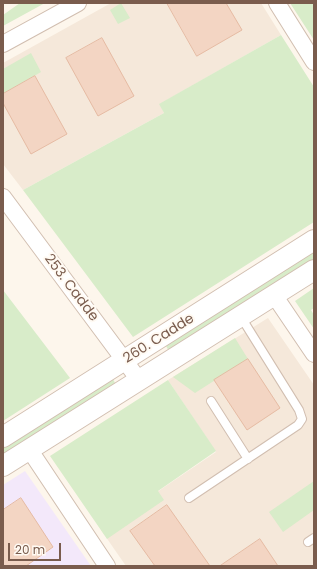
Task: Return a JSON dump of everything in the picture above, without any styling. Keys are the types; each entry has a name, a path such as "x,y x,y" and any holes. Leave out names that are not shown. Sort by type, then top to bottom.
{"street":[{"path":"3,44 78,3"},
{"path":"276,3 314,62"},
{"name":"253. Cadde","path":"6,206 139,380"},
{"name":"260. Cadde","path":"3,437 314,240"},
{"name":"260. Cadde","path":"3,466 314,270"},
{"path":"274,295 314,354"},
{"path":"29,449 107,566"}],"lane":[{"path":"189,498 298,425 302,420 299,410 240,316"},
{"path":"211,401 248,459"}],"shaded area":[{"path":"111,3 261,3 281,35 160,104 164,113 23,190 3,164 3,63"},
{"path":"268,318 314,385 314,566 126,566 101,530 216,452 168,380"},
{"path":"25,471 91,566 3,566 3,485"}],"green space":[{"path":"20,3 45,3 3,26 3,15"},
{"path":"121,3 130,18 118,24 110,10"},
{"path":"290,3 314,3 314,40"},
{"path":"281,35 314,87 314,222 133,337 23,190 164,113 159,104"},
{"path":"31,53 41,72 3,94 3,69"},
{"path":"314,251 314,261 170,353 166,346"},
{"path":"314,288 314,308 311,310 314,315 314,329 295,301"},
{"path":"3,290 70,378 3,421"},
{"path":"235,338 248,359 195,393 173,377"},
{"path":"112,377 116,385 3,456 3,447"},
{"path":"168,380 216,451 158,491 164,500 107,539 50,456"},
{"path":"314,481 314,510 283,532 269,512"}],"building":[{"path":"167,3 226,3 242,30 197,56"},
{"path":"102,38 134,96 98,116 66,58"},
{"path":"35,76 67,134 31,154 3,103 3,94"},
{"path":"248,359 280,408 247,430 214,380"},
{"path":"21,498 53,547 26,566 3,566 3,510"},
{"path":"167,505 210,566 155,566 130,531"},
{"path":"260,539 278,566 220,566"}]}
